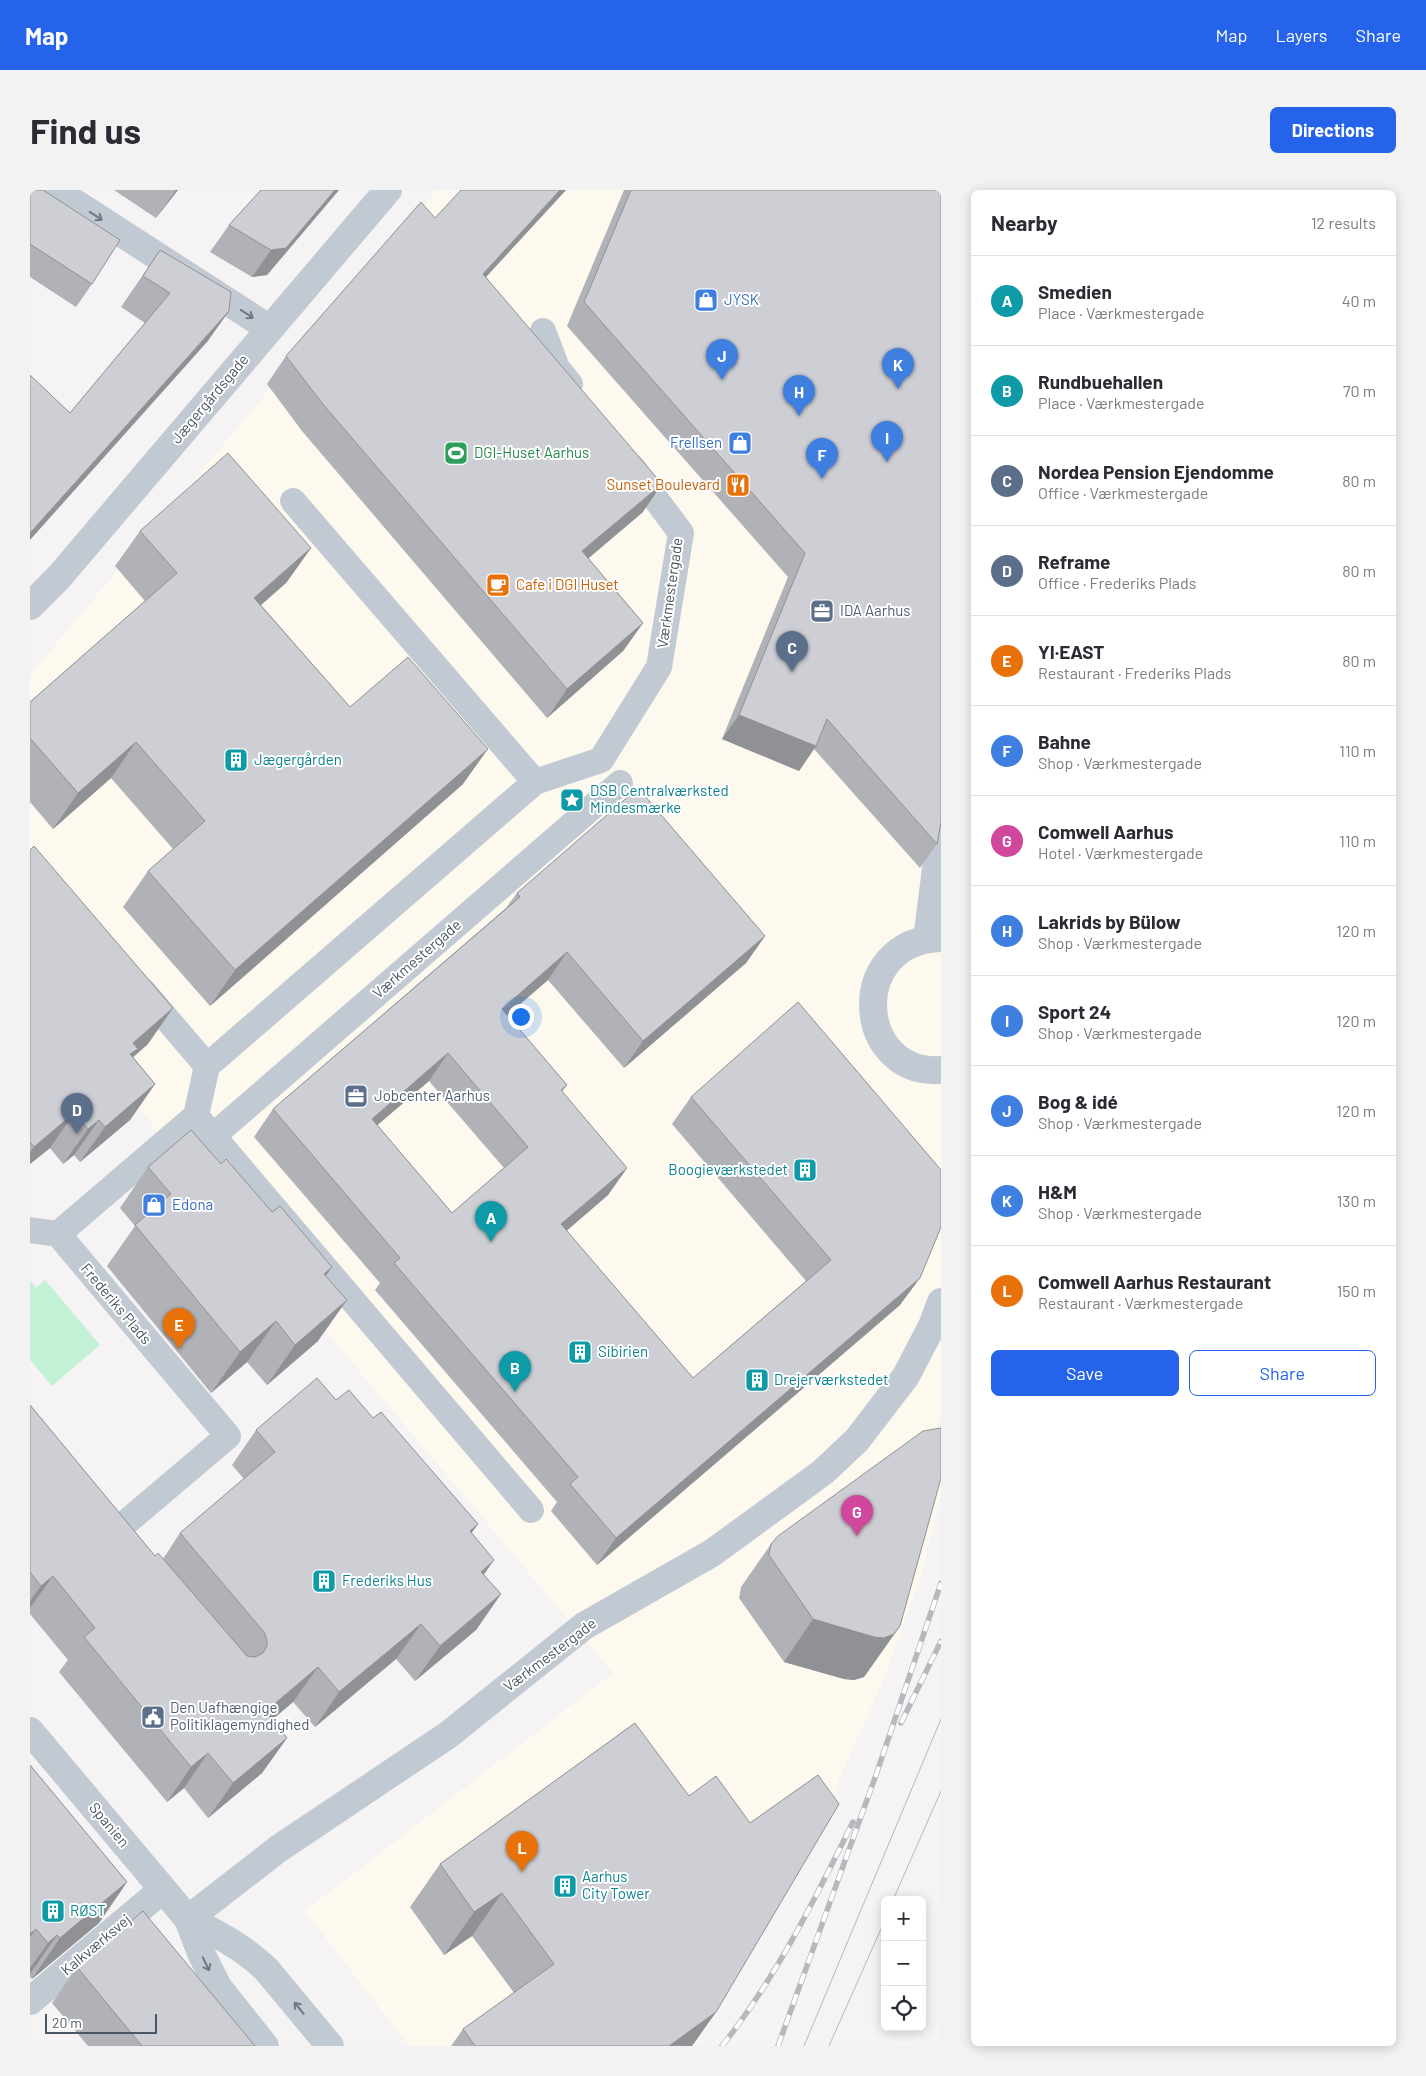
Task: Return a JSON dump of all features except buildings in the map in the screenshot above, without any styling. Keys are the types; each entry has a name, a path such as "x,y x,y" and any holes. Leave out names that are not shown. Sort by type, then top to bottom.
{"street":[{"path":"55,190 270,329"},
{"name":"Jægergårdsgade","path":"30,606 59,577 388,190"},
{"path":"543,331 558,368 581,400"},
{"name":"Værkmestergade","path":"213,1136 627,790 601,760 659,667 681,534 616,447"},
{"path":"293,501 535,782"},
{"path":"30,1230 58,1234 196,1116 207,1066 535,782 601,760"},
{"path":"941,830 934,938 909,944 894,955 881,970 874,988 872,1007 875,1026 884,1043 898,1057 914,1066 941,1070"},
{"path":"125,970 207,1066"},
{"path":"196,1116 531,1510"},
{"name":"Frederiks Plads","path":"58,1234 228,1436 109,1536"},
{"name":"Værkmestergade","path":"188,1919 278,1849 448,1734 584,1626 712,1553 823,1472 857,1440 906,1376 932,1326 941,1302"},
{"path":"85,1508 128,1559"},
{"name":"Spanien","path":"30,1731 188,1919 221,1936 255,1958 330,2046"},
{"name":"Kalkværksvej","path":"30,2001 162,1890"},
{"name":"Spanien","path":"188,1919 201,1953 218,1987 265,2046"}],"shaded area":[{"path":"437,190 941,190 941,1415 931,1449 941,1462 941,1493 923,1568 886,1674 809,1847 695,2046 409,2046 305,1911 613,1673 30,979 30,675"}],"green space":[{"path":"30,1280 36,1288 45,1280 100,1345 52,1386 30,1360"}],"tram line":[{"path":"804,2046 941,1719"},
{"path":"895,1896 941,1791"},
{"path":"829,2046 881,1929"}],"railway":[{"path":"778,2046 876,1775 941,1583"},
{"path":"901,1723 941,1641"},
{"path":"722,2046 760,1993 794,1937 853,1822"}],"place":[{"name":"JYSK","path":"706,300"},
{"name":"Bog & idé","path":"722,380"},
{"name":"H&M","path":"898,389"},
{"name":"Lakrids by Bülow","path":"799,416"},
{"name":"Frellsen","path":"740,443"},
{"name":"DGI-Huset Aarhus","path":"456,453"},
{"name":"Sport 24","path":"887,462"},
{"name":"Bahne","path":"822,479"},
{"name":"Sunset Boulevard","path":"738,485"},
{"name":"Cafe i DGI Huset","path":"498,585"},
{"name":"IDA Aarhus","path":"822,611"},
{"name":"Nordea Pension Ejendomme","path":"792,672"},
{"name":"Jægergården","path":"236,760"},
{"name":"DSB Centralværksted Mindesmærke","path":"572,800"},
{"name":"Jobcenter Aarhus","path":"356,1096"},
{"name":"Reframe","path":"77,1134"},
{"name":"Boogieværkstedet","path":"805,1170"},
{"name":"Edona","path":"154,1205"},
{"name":"Smedien","path":"491,1242"},
{"name":"YI·EAST","path":"179,1349"},
{"name":"Sibirien","path":"580,1352"},
{"name":"Drejerværkstedet","path":"757,1380"},
{"name":"Rundbuehallen","path":"515,1392"},
{"name":"Comwell Aarhus","path":"857,1536"},
{"name":"Frederiks Hus","path":"324,1581"},
{"name":"Den Uafhængige Politiklagemyndighed","path":"153,1717"},
{"name":"Comwell Aarhus Restaurant","path":"522,1872"},
{"name":"Aarhus City Tower","path":"565,1886"},
{"name":"RØST","path":"53,1911"}]}
